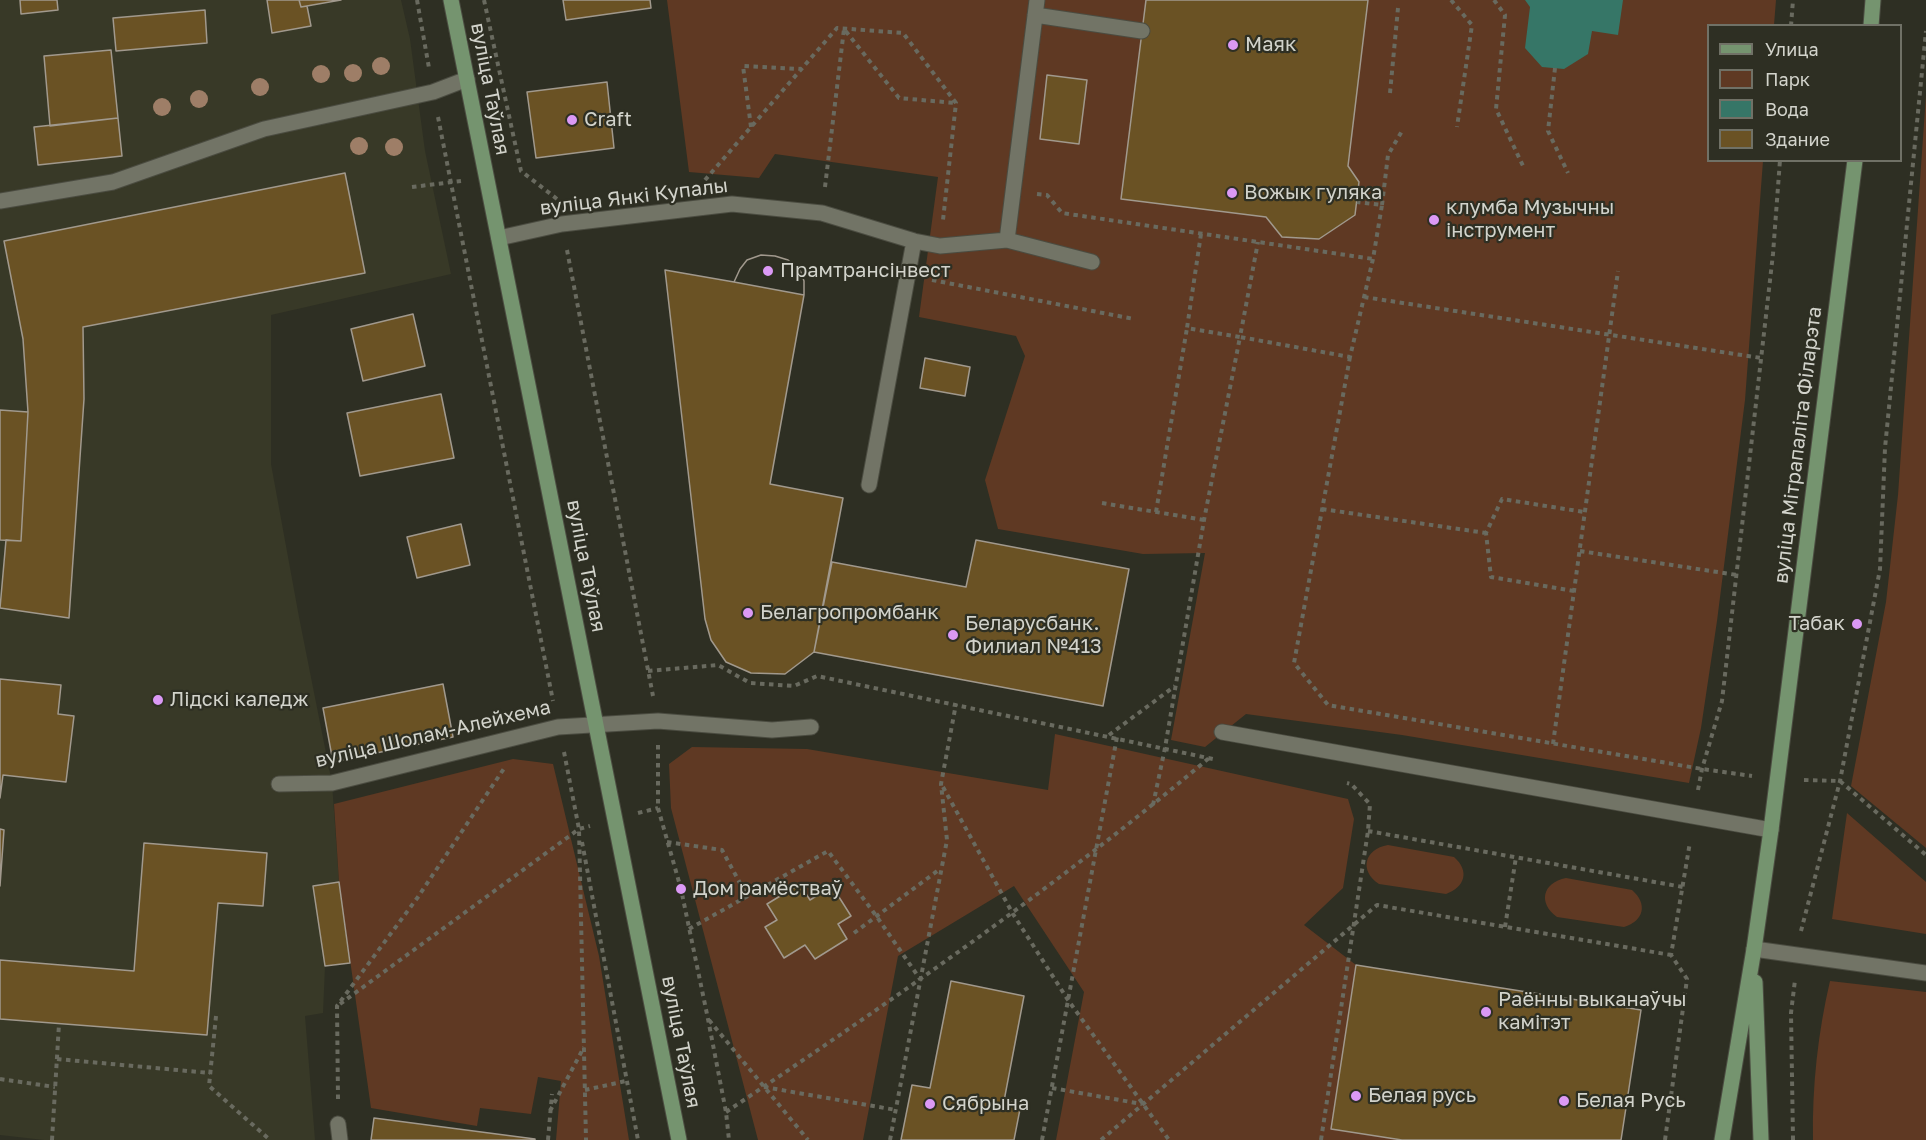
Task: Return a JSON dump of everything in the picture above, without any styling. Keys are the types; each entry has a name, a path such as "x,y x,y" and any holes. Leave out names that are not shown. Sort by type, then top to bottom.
{"main road":[{"name":"вуліца Таўлая","path":"451,0 679,1140"},
{"path":"1871,24 1873,0"},
{"name":"вуліца Мітрапаліта Філарэта","path":"1722,1140 1754,949 1855,162"},
{"name":"вуліца Мітрапаліта Філарэта","path":"1754,949 1761,1140"}],"street":[{"path":"1007,240 1036,8 1142,31"},
{"path":"0,201 113,182 264,129 433,92 467,79"},
{"name":"вуліца Янкі Купалы","path":"499,238 562,224 732,204 822,213 915,241 940,246 1007,240 1092,262"},
{"path":"868,485 915,241"},
{"name":"вуліца Шолам-Алейхема","path":"279,784 332,783 558,726 658,721 772,730 811,727"},
{"path":"1222,732 1770,830"},
{"path":"1754,949 1926,973"},
{"path":"338,1124 340,1140"}],"path":[{"path":"417,0 433,92 579,829 638,1140"},
{"path":"484,0 521,171 557,197 658,721 658,808 681,889 726,1112 729,1140"},
{"path":"1451,0 1472,25 1457,127"},
{"path":"1494,0 1505,15 1496,109 1524,168"},
{"path":"1791,24 1793,0"},
{"path":"1390,93 1398,8"},
{"path":"679,210 837,28 903,33 956,103 940,246"},
{"path":"844,29 898,98 956,103"},
{"path":"822,213 844,29"},
{"path":"1926,31 1885,448 1880,569 1840,781 1926,855"},
{"path":"751,128 742,66 801,69"},
{"path":"1555,68 1548,131 1568,173"},
{"path":"1402,132 1388,155 1373,259 1350,357 1294,663 1328,705 1702,769"},
{"path":"1665,1140 1687,979 1671,955 1702,769 1722,701 1773,254 1780,162"},
{"path":"1015,190 1047,195 1062,213 1373,259"},
{"path":"1357,202 1382,205"},
{"path":"1156,512 1202,234"},
{"path":"1153,805 1165,748 1204,519 1258,242"},
{"path":"1553,744 1618,271"},
{"path":"908,276 1134,319"},
{"path":"1364,297 1761,358"},
{"path":"1186,328 1350,357"},
{"path":"1574,591 1491,577 1486,533 1502,499 1584,512"},
{"path":"1102,503 1204,519"},
{"path":"1322,509 1486,533"},
{"path":"1580,550 1737,575"},
{"path":"648,671 718,665 750,683 795,686 817,676 1220,760"},
{"path":"1108,736 1176,685"},
{"path":"890,1140 947,840 941,784 956,704"},
{"path":"338,1124 337,1006 418,897 528,734"},
{"path":"1042,1140 1118,737"},
{"path":"726,1112 921,980 1013,914 1153,805 1209,758"},
{"path":"1321,1140 1368,831 1370,804 1351,784 1340,782"},
{"path":"941,784 1013,914 1068,1000 1169,1140"},
{"path":"337,1006 579,829"},
{"path":"579,829 586,1140"},
{"path":"1368,831 1683,887"},
{"path":"667,842 722,850 747,896"},
{"path":"689,929 828,851 921,980"},
{"path":"1505,927 1516,857"},
{"path":"854,933 941,869"},
{"path":"1101,1140 1377,905 1671,955"},
{"path":"216,1016 209,1086 270,1140"},
{"path":"708,1018 808,1140"},
{"path":"52,1140 59,1024"},
{"path":"550,1111 584,1046"},
{"path":"57,1059 210,1073"},
{"path":"0,1079 55,1087"},
{"path":"585,1090 626,1081"},
{"path":"764,1087 896,1110"},
{"path":"1052,1088 1143,1105"},
{"path":"548,1140 552,1094"}],"shaded area":[{"name":"Лідскі каледж","path":"0,0 401,0 410,39 425,151 451,274 271,315 271,464 332,783 339,882 350,963 325,966 323,1013 305,1016 315,1140 44,1140 0,1135"}],"green space":[{"path":"667,0 1776,0 1774,24 1707,24 1707,162 1763,162 1745,400 1717,621 1701,728 1689,783 1402,735 1246,714 1205,747 1171,740 1205,553 1143,554 998,529 985,480 1025,356 1016,336 919,317 938,177 775,154 759,178 689,172"},
{"path":"1926,95 1926,848 1851,786 1886,602 1898,495"},
{"path":"1055,734 1348,799 1354,819 1343,888 1304,925 1356,965 1402,1140 1056,1140 1084,992 1014,886 898,956 863,1140 758,1140 671,808 669,764 692,747 807,749 1048,790"},
{"path":"513,759 553,764 599,956 629,1140 556,1140 561,1081 538,1077 531,1114 480,1108 477,1126 371,1108 339,882 334,804"},
{"path":"1847,813 1926,882 1926,934 1832,919"},
{"path":"1388,845 1454,857 1464,873 1461,883 1446,894 1379,884 1369,873 1367,861 1374,851"},
{"path":"1566,878 1632,890 1640,901 1642,912 1636,921 1624,927 1557,917 1547,906 1545,894 1552,884"},
{"path":"1830,981 1926,992 1926,1140 1813,1140 1817,1060"}],"water":[{"path":"1525,0 1623,0 1618,35 1592,31 1588,54 1564,69 1542,67 1525,48 1530,7"}],"building":[{"path":"20,0 57,0 58,10 21,14"},
{"path":"267,0 299,0 301,7 307,6 311,26 272,33"},
{"path":"299,0 341,0 301,7"},
{"path":"563,0 650,0 651,8 566,20"},
{"path":"1146,0 1368,0 1348,166 1359,182 1355,215 1319,239 1282,237 1266,217 1121,199"},
{"path":"205,10 207,43 116,51 113,18"},
{"path":"111,50 118,118 50,126 44,56"},
{"path":"1047,75 1087,80 1079,144 1040,139"},
{"path":"607,82 614,148 536,158 527,92"},
{"path":"118,118 122,156 38,165 34,127"},
{"path":"345,173 365,273 83,327 84,399 69,618 0,608 6,540 21,541 28,412 23,339 4,241"},
{"path":"761,255 788,260 800,270 804,281 804,295 770,484 843,498 814,652 785,674 751,673 726,662 711,640 705,619 665,270 734,282 747,260"},
{"path":"761,255 788,260 800,270 804,281 804,295 734,282 747,260"},
{"path":"413,314 425,366 363,381 351,329"},
{"path":"925,358 970,367 965,396 920,388"},
{"path":"441,394 454,458 360,476 347,413"},
{"path":"0,410 28,412 21,541 0,540"},
{"path":"461,524 470,565 417,578 407,537"},
{"path":"976,540 1129,569 1103,706 814,652 832,562 966,587"},
{"path":"0,679 61,685 58,714 74,716 66,782 3,775 0,798"},
{"path":"443,684 453,737 333,762 323,708"},
{"path":"0,829 4,830 0,886"},
{"path":"144,843 267,853 263,906 218,903 207,1035 0,1019 0,960 134,971"},
{"path":"339,882 350,963 325,966 313,886"},
{"path":"800,884 810,900 832,886 851,916 838,924 847,939 815,959 805,945 784,958 765,927 777,920 767,904"},
{"path":"1356,965 1641,1010 1621,1140 1402,1140 1331,1129"},
{"path":"951,981 1024,996 1004,1101 1021,1104 1014,1140 901,1140 912,1085 930,1088"},
{"path":"374,1118 535,1139 535,1140 371,1140"}],"place":[{"name":"Маяк","path":"1233,45"},
{"name":"Craft","path":"572,120"},
{"name":"Вожык гуляка","path":"1232,193"},
{"name":"клумба Музычны інструмент","path":"1434,220"},
{"name":"Прамтрансінвест","path":"768,271"},
{"name":"Белагропромбанк","path":"748,613"},
{"name":"Табак","path":"1857,624"},
{"name":"Беларусбанк. Филиал №413","path":"953,635"},
{"name":"Лідскі каледж","path":"158,700"},
{"name":"Дом рамёстваў","path":"681,889"},
{"name":"Раённы выканаўчы камітэт","path":"1486,1012"},
{"name":"Белая русь","path":"1356,1096"},
{"name":"Белая Русь","path":"1564,1101"},
{"name":"Сябрына","path":"930,1104"}]}
